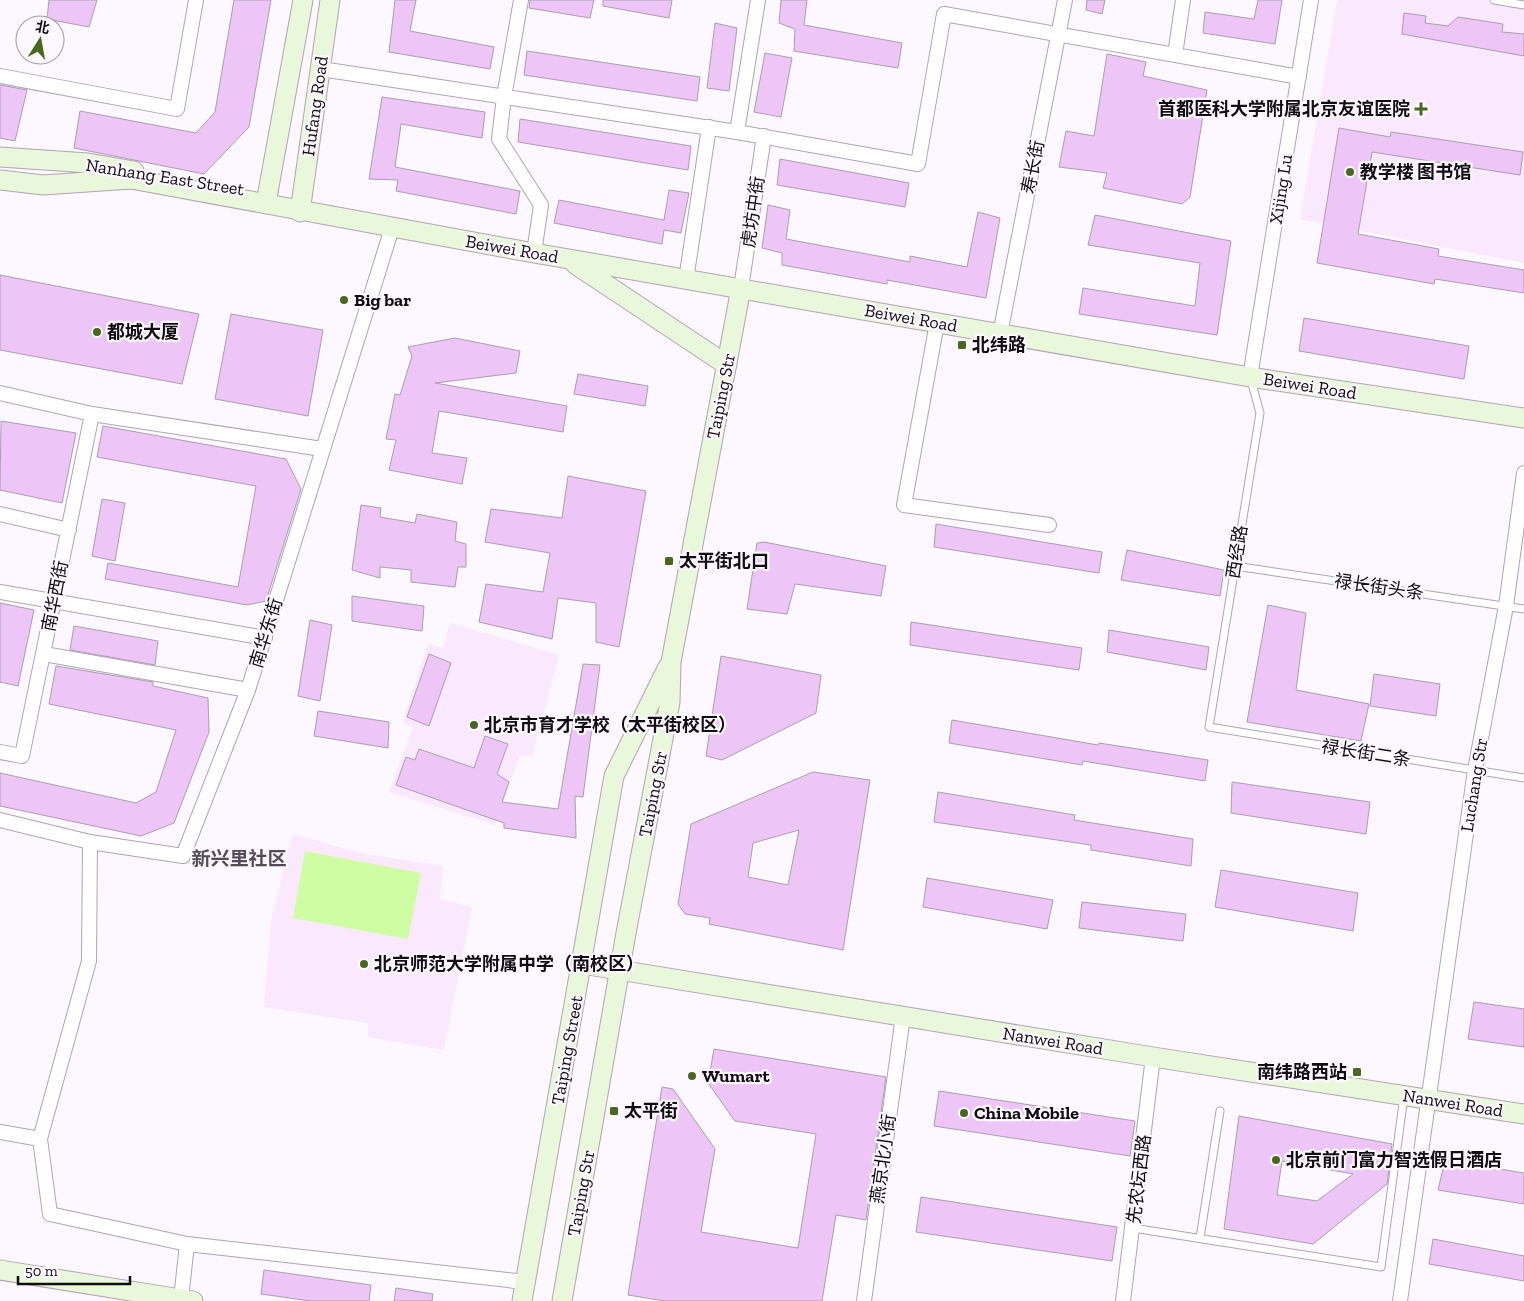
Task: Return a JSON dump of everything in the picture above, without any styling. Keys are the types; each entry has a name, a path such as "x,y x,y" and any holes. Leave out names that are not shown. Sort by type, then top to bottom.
{"main road":[{"name":"Hufang Road","path":"266,202 303,0"},
{"name":"Hufang Road","path":"300,212 330,0"},
{"name":"Nanhang East Street","path":"0,156 88,163 259,193 266,202"},
{"name":"Nanhang East Street","path":"0,180 43,185 131,179 266,202"},
{"name":"Beiwei Road","path":"266,202 300,212 534,254 741,288 1250,377 1524,418"},
{"path":"568,259 727,365"},
{"name":"Taiping Str","path":"562,1301 620,970 670,702 671,662 741,288"},
{"name":"Taiping Street","path":"522,1301 614,776 671,662"},
{"name":"Nanwei Road","path":"582,964 1153,1057 1524,1114"},
{"path":"0,1270 187,1300"}],"street":[{"path":"0,76 177,109 196,0"},
{"path":"521,0 504,97 499,139 541,205 534,254"},
{"path":"737,132 758,0"},
{"name":"寿长街","path":"1000,334 1065,0"},
{"path":"1174,55 1183,0"},
{"name":"Xijing Lu","path":"1250,377 1311,0"},
{"path":"321,69 764,136 918,164 944,14 1299,77"},
{"path":"686,280 709,128"},
{"name":"虎坊中街","path":"741,288 764,136"},
{"name":"南华东街","path":"0,820 90,842 184,856 248,690 392,228"},
{"path":"937,323 904,505 1049,525"},
{"path":"0,393 92,414 322,449"},
{"name":"南华西街","path":"0,752 22,756 44,654 52,601 69,530 92,414"},
{"name":"Luchang Str","path":"1400,1301 1475,770 1506,606 1524,473"},
{"path":"0,514 69,530"},
{"path":"0,592 265,638"},
{"path":"44,654 248,690"},
{"path":"90,842 89,961 40,1139 50,1214 187,1244 525,1282"},
{"name":"燕京北小街","path":"864,1301 902,1016"},
{"name":"先农坛西路","path":"1124,1301 1153,1057"},
{"path":"0,1132 40,1139"},
{"path":"187,1244 187,1300"}],"lane":[{"path":"1494,0 1524,5"},
{"name":"西经路","path":"1209,727 1260,413 1250,377"},
{"name":"禄长街头条","path":"1235,566 1524,609"},
{"name":"禄长街二条","path":"1209,727 1524,778"},
{"path":"1133,1228 1382,1267 1404,1095"},
{"path":"1200,1238 1220,1112"}],"shaded area":[{"name":"首都医科大学附属北京友谊医院","path":"1337,0 1524,0 1524,263 1300,219"},
{"name":"北京市育才学校（太平街校区）","path":"450,623 559,655 532,757 520,755 495,825 389,792 413,728 403,722 428,644 443,648"},
{"name":"北京师范大学附属中学（南校区）","path":"293,834 360,853 443,866 440,899 472,907 444,1050 368,1037 368,1023 264,1007 271,922"}],"green space":[{"path":"305,851 421,873 408,939 293,918"}],"building":[{"path":"49,0 97,0 89,27 65,22 65,15 47,15"},
{"path":"234,0 271,0 249,127 204,174 74,148 80,111 196,133 215,112"},
{"path":"395,0 416,0 410,31 494,47 490,69 389,52"},
{"path":"530,0 594,0 590,18 529,8"},
{"path":"603,0 672,0 669,18 603,6"},
{"path":"781,0 807,0 804,25 902,43 898,68 794,51 795,29 779,23"},
{"path":"1087,0 1105,0 1102,14 1086,10"},
{"path":"1258,0 1282,0 1275,44 1203,33 1205,12 1254,19"},
{"path":"1404,13 1426,16 1425,23 1448,26 1458,17 1503,24 1502,32 1524,34 1524,56 1402,34"},
{"path":"715,23 737,28 729,91 707,88"},
{"path":"527,51 700,77 697,101 524,75"},
{"path":"765,53 792,58 781,117 754,112"},
{"path":"1107,54 1146,62 1143,76 1207,90 1190,197 1182,204 1103,188 1107,173 1059,167 1066,131 1094,136"},
{"path":"0,85 27,90 15,141 0,138"},
{"path":"382,97 485,112 482,138 401,124 395,167 520,191 516,214 396,191 398,180 369,179"},
{"path":"520,119 691,146 688,170 518,142"},
{"path":"1339,128 1390,137 1391,132 1523,152 1520,175 1372,152 1358,234 1439,249 1438,256 1524,270 1524,293 1435,279 1434,284 1317,263"},
{"path":"780,159 909,183 905,207 777,185"},
{"path":"669,190 689,193 681,233 664,230 662,244 554,223 559,200 664,220"},
{"path":"768,205 790,210 786,239 910,262 910,256 967,267 978,212 1000,218 986,298 887,280 887,284 782,265 782,253 762,248"},
{"path":"1095,215 1231,241 1217,335 1079,314 1083,288 1195,306 1200,263 1088,245"},
{"name":"都城大厦","path":"0,275 199,314 182,384 0,350"},
{"path":"231,314 323,330 308,416 215,399"},
{"path":"1304,318 1469,346 1464,379 1299,351"},
{"path":"455,338 520,351 516,373 435,383 567,406 563,432 439,411 432,453 467,458 462,484 389,470 396,440 386,439 395,394 400,395 412,356 408,347"},
{"path":"578,374 648,386 645,406 574,394"},
{"path":"1,421 76,433 62,503 0,490"},
{"path":"103,426 286,459 301,489 266,601 247,605 105,579 108,563 238,587 256,486 97,457"},
{"path":"568,476 646,491 619,647 596,642 596,603 558,598 552,639 479,622 486,584 543,592 550,553 485,542 491,509 562,518"},
{"path":"102,499 125,503 115,561 92,556"},
{"path":"361,505 381,508 380,517 415,523 417,514 457,522 455,541 466,544 466,567 458,567 455,587 411,582 411,570 380,567 380,578 352,570"},
{"path":"936,524 1102,552 1099,573 934,547"},
{"path":"764,542 886,566 881,596 795,584 787,614 747,609 757,543"},
{"path":"1127,550 1224,570 1220,596 1121,580"},
{"path":"352,596 424,606 422,631 352,621"},
{"path":"0,603 34,610 18,686 0,682"},
{"path":"1268,605 1306,613 1296,690 1369,704 1361,741 1247,722"},
{"path":"310,620 332,625 320,701 298,696"},
{"path":"911,622 1082,648 1079,670 910,645"},
{"path":"74,626 158,641 155,665 70,650"},
{"path":"1109,630 1209,647 1206,670 1107,652"},
{"path":"429,654 451,663 429,726 407,717"},
{"path":"721,656 821,675 816,713 722,760 706,756"},
{"path":"583,664 600,665 583,797 575,796 576,838 504,828 504,823 396,785 406,757 415,760 419,749 474,768 485,736 508,744 497,774 509,782 502,802 558,809"},
{"path":"56,666 153,682 153,686 208,698 209,732 174,823 141,836 0,806 0,773 136,803 156,792 176,730 49,704"},
{"path":"1374,674 1440,684 1436,716 1370,706"},
{"path":"318,711 389,722 388,748 314,736"},
{"path":"952,720 1098,745 1099,743 1208,760 1205,781 1083,761 1082,765 949,743"},
{"path":"813,772 870,780 843,950 709,924 710,918 685,914 678,904 691,824","holes":["799,830 788,885 748,877 753,843"]},
{"path":"1232,782 1370,802 1366,834 1231,813"},
{"path":"938,792 1075,815 1074,820 1193,839 1191,866 1091,850 1091,845 934,822"},
{"path":"1221,870 1358,893 1353,931 1215,907"},
{"path":"927,878 1053,900 1047,929 923,907"},
{"path":"1082,902 1186,914 1183,941 1079,928"},
{"path":"1474,1002 1524,1009 1524,1047 1468,1039"},
{"path":"714,1049 886,1077 866,1220 836,1215 822,1301 665,1301 628,1295 662,1087 673,1089 715,1149 701,1232 798,1248 816,1134 735,1121 708,1083"},
{"path":"939,1091 1135,1121 1130,1156 934,1126"},
{"path":"1239,1116 1392,1144 1387,1184 1313,1244 1224,1229","holes":["1282,1161 1353,1174 1317,1201 1277,1195"]},
{"path":"1445,1160 1524,1173 1524,1204 1438,1190"},
{"path":"921,1197 1117,1227 1112,1261 916,1232"},
{"path":"1433,1239 1524,1256 1524,1281 1429,1264"},
{"path":"264,1270 371,1285 369,1301 311,1301 261,1294"},
{"path":"396,1288 433,1294 432,1301 394,1301"}],"place":[{"name":"首都医科大学附属北京友谊医院","path":"1421,109"},
{"name":"教学楼 图书馆","path":"1350,172"},
{"name":"Big bar","path":"344,300"},
{"name":"都城大厦","path":"97,332"},
{"name":"北纬路","path":"962,345"},
{"name":"太平街北口","path":"669,561"},
{"name":"北京市育才学校（太平街校区）","path":"474,725"},
{"name":"北京师范大学附属中学（南校区）","path":"364,964"},
{"name":"南纬路西站","path":"1357,1072"},
{"name":"Wumart","path":"692,1076"},
{"name":"太平街","path":"614,1111"},
{"name":"China Mobile","path":"964,1113"},
{"name":"北京前门富力智选假日酒店","path":"1276,1160"}],"district":[{"name":"新兴里社区","path":"239,858"}]}
